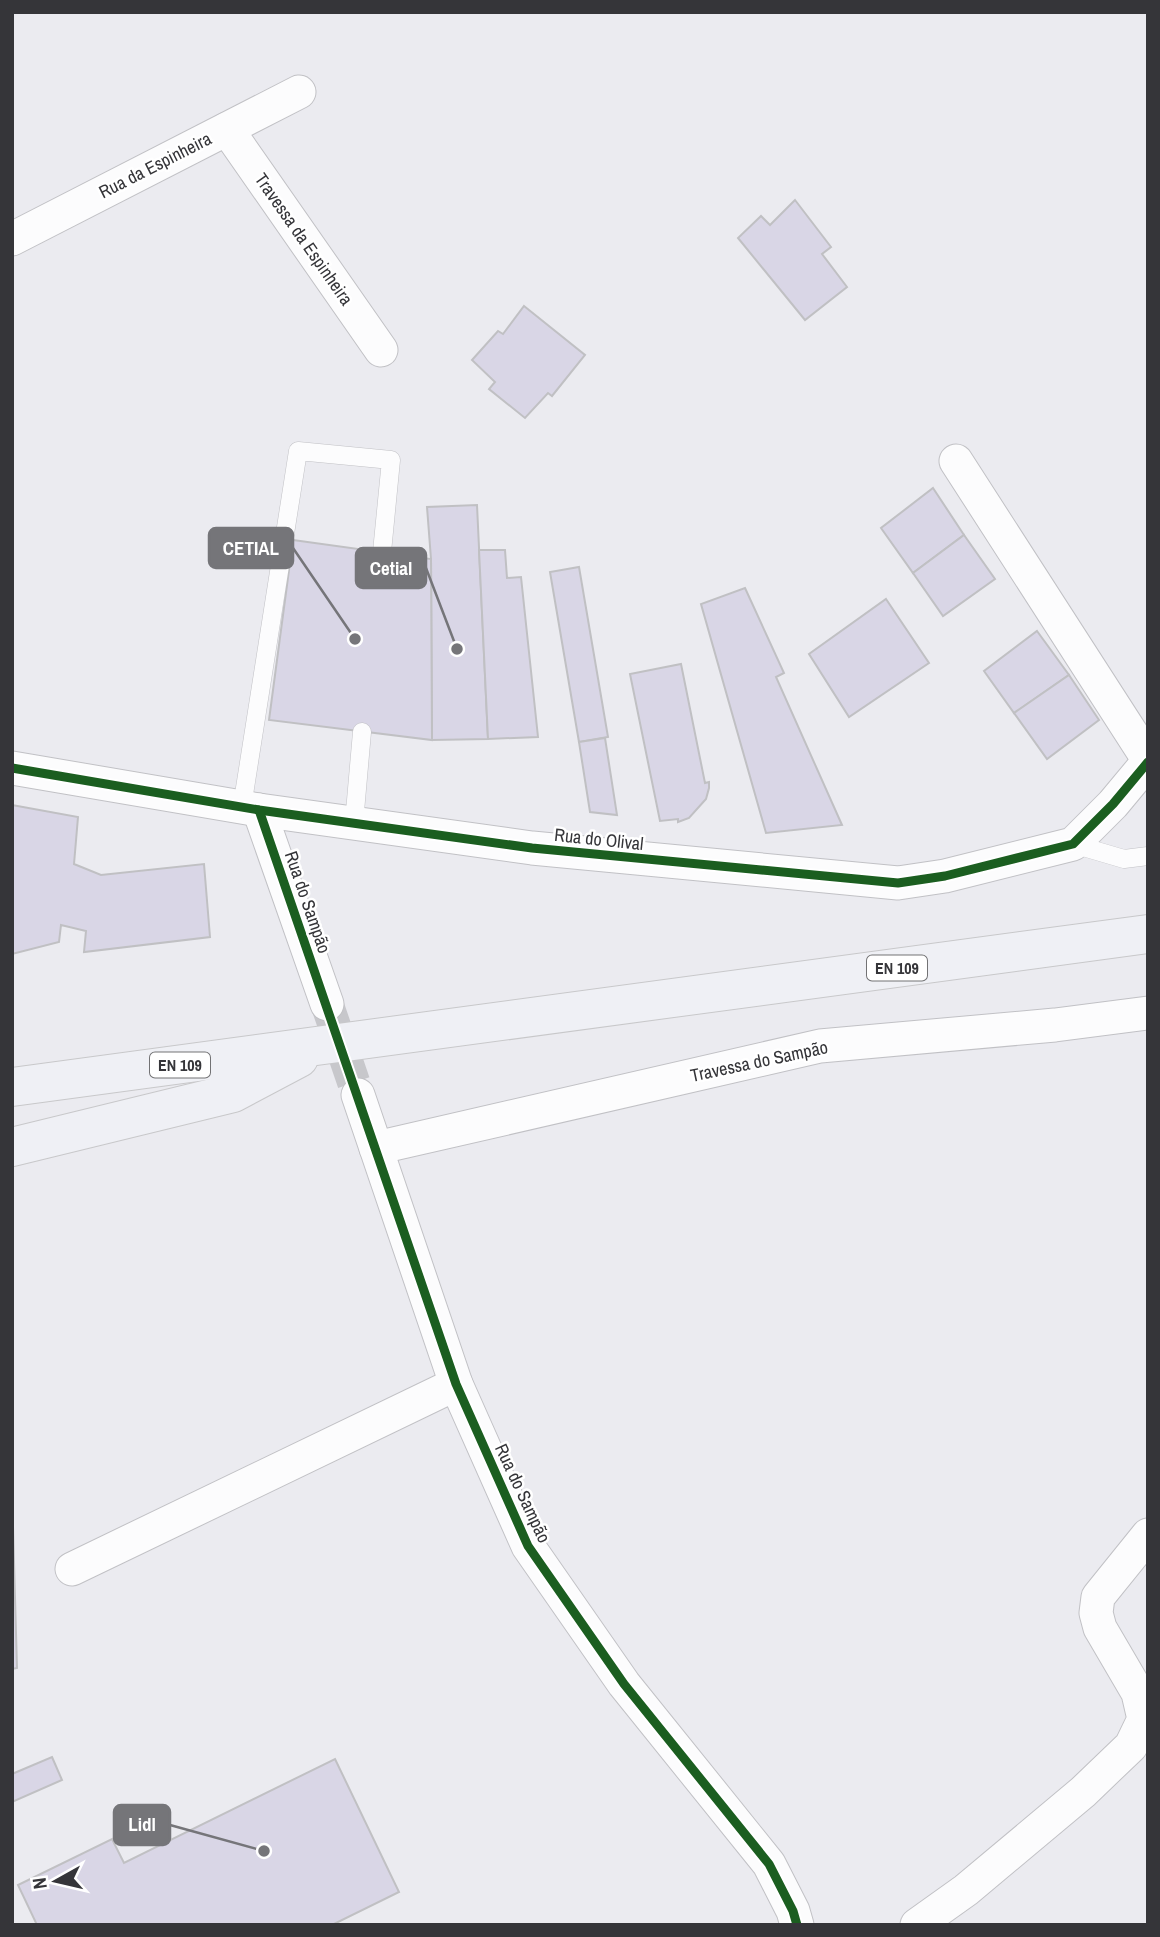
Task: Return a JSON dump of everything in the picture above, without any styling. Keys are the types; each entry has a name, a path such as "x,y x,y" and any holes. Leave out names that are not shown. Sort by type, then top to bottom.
{"main road":[{"name":"EN 109","path":"21,1082 321,1046 1148,934"},
{"path":"12,1147 233,1093 321,1046"}],"street":[{"name":"Rua da Espinheira","path":"12,239 299,92"},
{"name":"Travessa da Espinheira","path":"227,129 381,350"},
{"path":"956,461 1148,761 1113,804 1073,844"},
{"name":"Rua do Olival","path":"12,768 251,808 532,848 898,883 945,876 1073,844"},
{"name":"Rua do Sampão","path":"251,808 327,1004"},
{"name":"Travessa do Sampão","path":"376,1148 820,1046 1055,1025 1148,1013"},
{"name":"Rua do Sampão","path":"358,1095 456,1384 528,1546 624,1684 769,1864 793,1911 797,1925"},
{"path":"72,1569 456,1384"},
{"path":"917,1925 966,1890 1083,1792 1132,1746 1144,1718 1138,1693 1100,1628 1096,1613 1098,1597 1148,1535"}],"lane":[{"path":"251,808 298,451 391,460 382,552"},
{"path":"354,823 362,732"},
{"path":"1073,844 1124,859 1148,856"}],"building":[{"path":"795,200 831,247 822,254 847,287 805,320 738,238 761,216 770,225"},
{"path":"524,306 585,355 552,396 548,393 525,418 489,389 495,382 472,360 498,331 503,334"},
{"path":"933,488 964,535 913,573 881,528"},
{"path":"477,505 488,739 432,740 431,559 427,507"},
{"path":"964,535 995,579 943,616 913,573"},
{"path":"293,540 431,559 432,740 269,720"},
{"path":"479,550 505,550 507,578 521,577 538,737 488,739"},
{"path":"579,567 608,737 579,742 550,572"},
{"path":"745,588 784,673 776,677 842,825 766,833 701,604"},
{"path":"886,599 929,663 849,717 809,654"},
{"path":"1037,631 1069,675 1014,713 984,671"},
{"path":"681,664 705,783 709,782 709,788 706,799 689,818 678,822 678,819 660,821 630,674"},
{"path":"1069,675 1099,720 1047,759 1014,713"},
{"path":"605,738 617,815 590,812 579,742"},
{"path":"12,805 78,817 74,864 101,875 204,864 210,937 84,952 86,931 61,925 59,942 12,954"},
{"path":"12,1491 17,1668 12,1669"},
{"path":"52,1757 62,1780 12,1802 12,1774"},
{"path":"335,1759 399,1892 332,1925 37,1925 18,1885 112,1839 124,1863"}],"tunnel":[{"path":"327,1004 358,1095"}],"cycle path":[{"path":"12,768 259,810 532,848 898,883 945,876 1073,844 1113,804 1148,762"},
{"path":"259,810 456,1384 528,1546 624,1684 769,1864 793,1911 797,1925"}],"place":[{"name":"CETIAL","path":"355,639"},
{"name":"Cetial","path":"457,649"},
{"name":"Lidl","path":"264,1851"}]}
